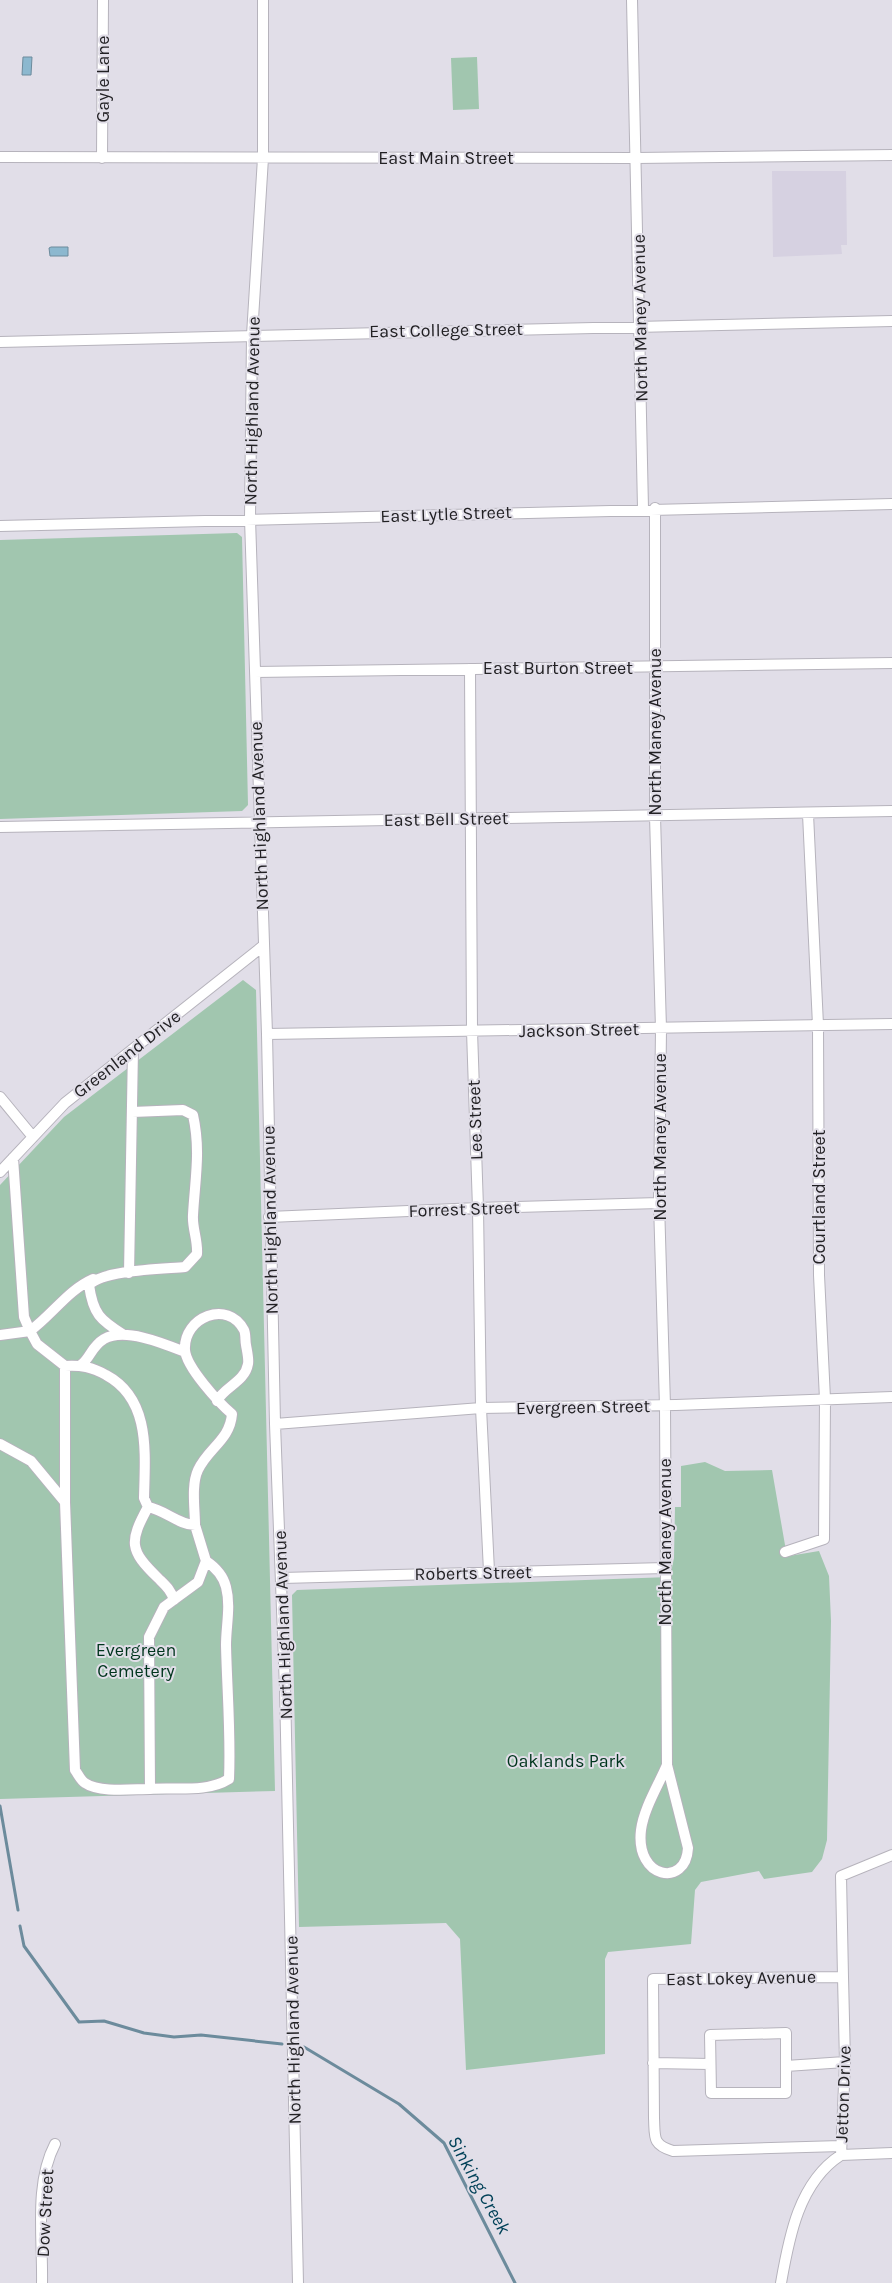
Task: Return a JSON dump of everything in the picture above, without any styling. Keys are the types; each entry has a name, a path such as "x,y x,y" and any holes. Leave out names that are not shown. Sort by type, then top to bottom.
{"street":[{"name":"Gayle Lane","path":"102,158 103,0"},
{"name":"North Highland Avenue","path":"263,0 263,158 252,335 250,519 267,1034 269,1217 275,1424 282,1578 298,2283"},
{"name":"North Maney Avenue","path":"632,0 643,508"},
{"name":"East Main Street","path":"0,157 636,158 892,154"},
{"name":"East College Street","path":"0,342 892,321"},
{"name":"East Lytle Street","path":"0,526 643,508 892,504"},
{"name":"North Maney Avenue","path":"655,508 655,816 661,1029 659,1203 665,1406 667,1765"},
{"name":"East Burton Street","path":"255,672 655,668 892,663"},
{"name":"Lee Street","path":"470,669 472,1031 478,1208 481,1408 489,1571"},
{"name":"East Bell Street","path":"0,827 892,811"},
{"name":"Courtland Street","path":"785,1552 824,1539 825,1398 819,1275 818,1025 808,814"},
{"name":"Greenland Drive","path":"0,1172 64,1103 263,946"},
{"name":"Jackson Street","path":"267,1034 892,1024"},
{"path":"129,1272 133,1049"},
{"path":"0,1098 33,1137"},
{"path":"0,1335 30,1331 44,1321 77,1286 94,1278 129,1272 185,1267 197,1254 198,1239 193,1218 198,1176 197,1133 193,1114 183,1110 132,1112"},
{"path":"13,1158 24,1317 30,1331 37,1344 66,1366 81,1365 112,1378 126,1389 137,1406 143,1424 144,1498 148,1507 173,1516 186,1525 195,1525"},
{"name":"Forrest Street","path":"269,1217 659,1203"},
{"path":"94,1278 88,1285 92,1307 107,1324 124,1335"},
{"path":"185,1352 187,1333 201,1318 218,1314 233,1318 244,1331 248,1364 240,1379 220,1394 217,1401"},
{"path":"106,1338 107,1324"},
{"path":"81,1365 88,1360 92,1349 106,1338 124,1335 148,1338 185,1352 217,1401 232,1414 231,1427 204,1458 197,1472 195,1525 206,1561 198,1582 164,1607 148,1637 150,1789"},
{"path":"66,1366 65,1502 75,1770 85,1783 102,1788 150,1789 220,1785 229,1779 230,1748 226,1644 228,1601 226,1586 216,1568 206,1561"},
{"name":"Evergreen Street","path":"275,1424 481,1408 665,1406 825,1398 892,1397"},
{"path":"0,1444 31,1462 65,1502"},
{"path":"148,1507 136,1528 133,1547 144,1564 171,1591 174,1600"},
{"name":"Roberts Street","path":"282,1578 489,1571 665,1568"},
{"path":"667,1765 688,1848 686,1858 681,1865 672,1872 663,1874 656,1872 646,1860 641,1831 645,1816 667,1765"},
{"path":"843,1977 841,1876 892,1855"},
{"name":"Jetton Drive","path":"781,2283 789,2240 800,2209 818,2174 841,2150 845,2062 843,1977"},
{"name":"East Lokey Avenue","path":"841,2150 673,2151 661,2148 655,2140 653,1979 843,1977"},
{"path":"786,2034 786,2066 786,2093 711,2093 710,2035 786,2034"},
{"path":"786,2066 845,2062"},
{"path":"653,2063 710,2064"},
{"name":"Dow Street","path":"42,2283 43,2195 47,2160 55,2144"},
{"path":"841,2150 892,2153"}],"shaded area":[{"path":"772,171 846,171 847,245 841,245 842,254 773,257"}],"green space":[{"path":"477,57 479,109 453,110 451,58"},
{"path":"237,533 242,537 248,805 242,811 0,819 0,540"},
{"name":"Evergreen Cemetery","path":"243,980 256,990 275,1791 0,1799 0,1185 64,1117"},
{"name":"Oaklands Park","path":"705,1462 725,1471 772,1470 785,1545 789,1556 819,1551 829,1576 831,1621 827,1840 822,1859 812,1872 764,1879 759,1871 701,1882 695,1890 691,1944 608,1952 605,1959 605,2054 466,2070 460,1939 446,1923 299,1927 292,1595 297,1590 670,1577 674,1558 675,1507 681,1507 681,1466"}],"water":[{"path":"23,57 32,57 31,75 22,75"},
{"path":"68,247 68,256 50,256 49,248"}],"waterway":[{"name":"Sinking Creek","path":"0,1806 18,1910"},
{"name":"Sinking Creek","path":"20,1926 24,1946 79,2022 104,2021 144,2033 174,2037 201,2035 282,2044"},
{"name":"Sinking Creek","path":"304,2047 399,2104 444,2143 515,2283"}]}
